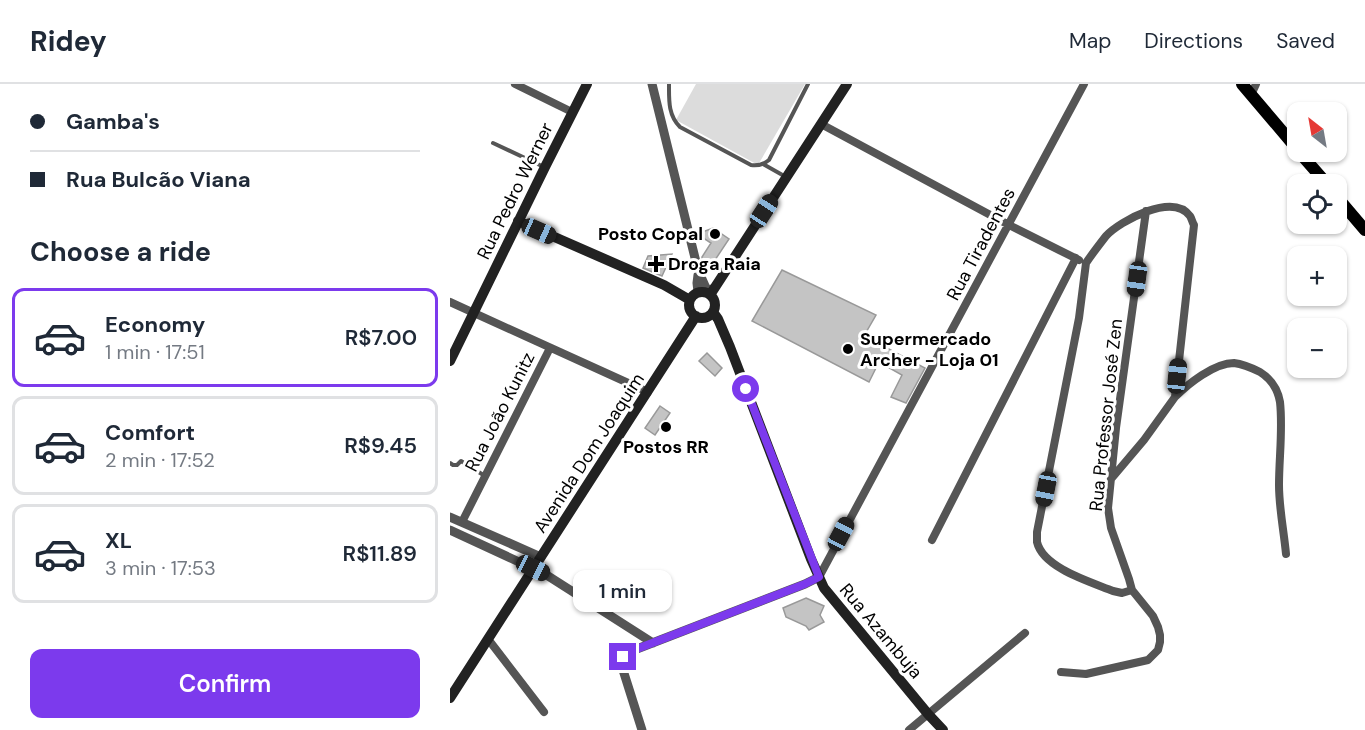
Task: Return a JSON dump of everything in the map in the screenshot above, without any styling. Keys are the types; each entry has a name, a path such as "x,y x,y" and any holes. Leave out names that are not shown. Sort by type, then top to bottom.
{"main road":[{"name":"Rua Pedro Werner","path":"450,361 587,84"},
{"path":"694,296 690,310 696,316 706,317 713,312 715,304 712,292 847,84"},
{"path":"1242,84 1254,90 1287,136"},
{"path":"1308,162 1318,174"},
{"path":"1347,209 1364,228"},
{"path":"518,221 694,296 712,292"},
{"name":"Rua Azambuja","path":"713,312 730,347 824,588 943,730"},
{"name":"Avenida Dom Joaquim","path":"450,697 696,316"}],"street":[{"path":"515,84 572,112"},
{"path":"652,84 698,270 706,288 712,292"},
{"name":"Rua Tiradentes","path":"819,577 1084,84"},
{"path":"821,124 1009,225 1086,263"},
{"path":"1132,590 1122,593 1113,591 1062,569 1047,559 1037,541 1037,532 1079,318 1086,263 1107,235 1125,221 1155,208 1169,207 1182,210 1190,215 1194,225 1175,397"},
{"name":"Rua Professor José Zen","path":"1060,672 1086,674 1148,660 1158,650 1160,642 1158,627 1153,616 1132,590 1111,528 1108,508 1116,428 1146,211"},
{"path":"932,540 1076,258"},
{"path":"694,296 698,270"},
{"path":"450,303 648,392"},
{"name":"Rua João Kunitz","path":"462,522 550,348"},
{"path":"1111,479 1144,440 1175,397 1190,382 1217,368 1233,363 1249,366 1273,383 1280,401 1279,489 1287,554"},
{"path":"450,517 541,557"},
{"path":"462,522 453,532 545,574 653,643"},
{"path":"642,730 622,663 623,657 629,652 819,577"},
{"path":"909,730 1025,633"},
{"path":"488,639 544,712"}],"lane":[{"path":"669,84 669,108 675,122 750,165 757,166 769,160 808,84"},
{"path":"494,143 544,167"},
{"path":"763,164 786,177"},
{"path":"450,464 457,465 461,461 485,476"}],"shaded area":[{"path":"696,84 805,84 758,165 676,120"}],"building":[{"path":"713,228 729,239 711,266 702,260 702,257 711,243 697,234"},
{"name":"Droga Raia","path":"672,254 662,276 643,268 648,256"},
{"name":"Supermercado Archer - Loja 01","path":"782,270 876,315 864,336 925,368 906,403 891,397 902,375 879,362 869,382 752,321"},
{"path":"707,353 722,368 715,376 699,361"},
{"path":"660,406 670,413 655,435 645,428"},
{"path":"806,598 824,606 820,615 824,622 809,630 806,626 786,617 783,608"}],"place":[{"name":"Posto Copal","path":"715,234"},
{"name":"Droga Raia","path":"656,264"},
{"name":"Supermercado Archer - Loja 01","path":"848,349"},
{"name":"Postos RR","path":"666,427"}],"route":[{"path":"623,657 629,652 819,577 746,389"}]}
